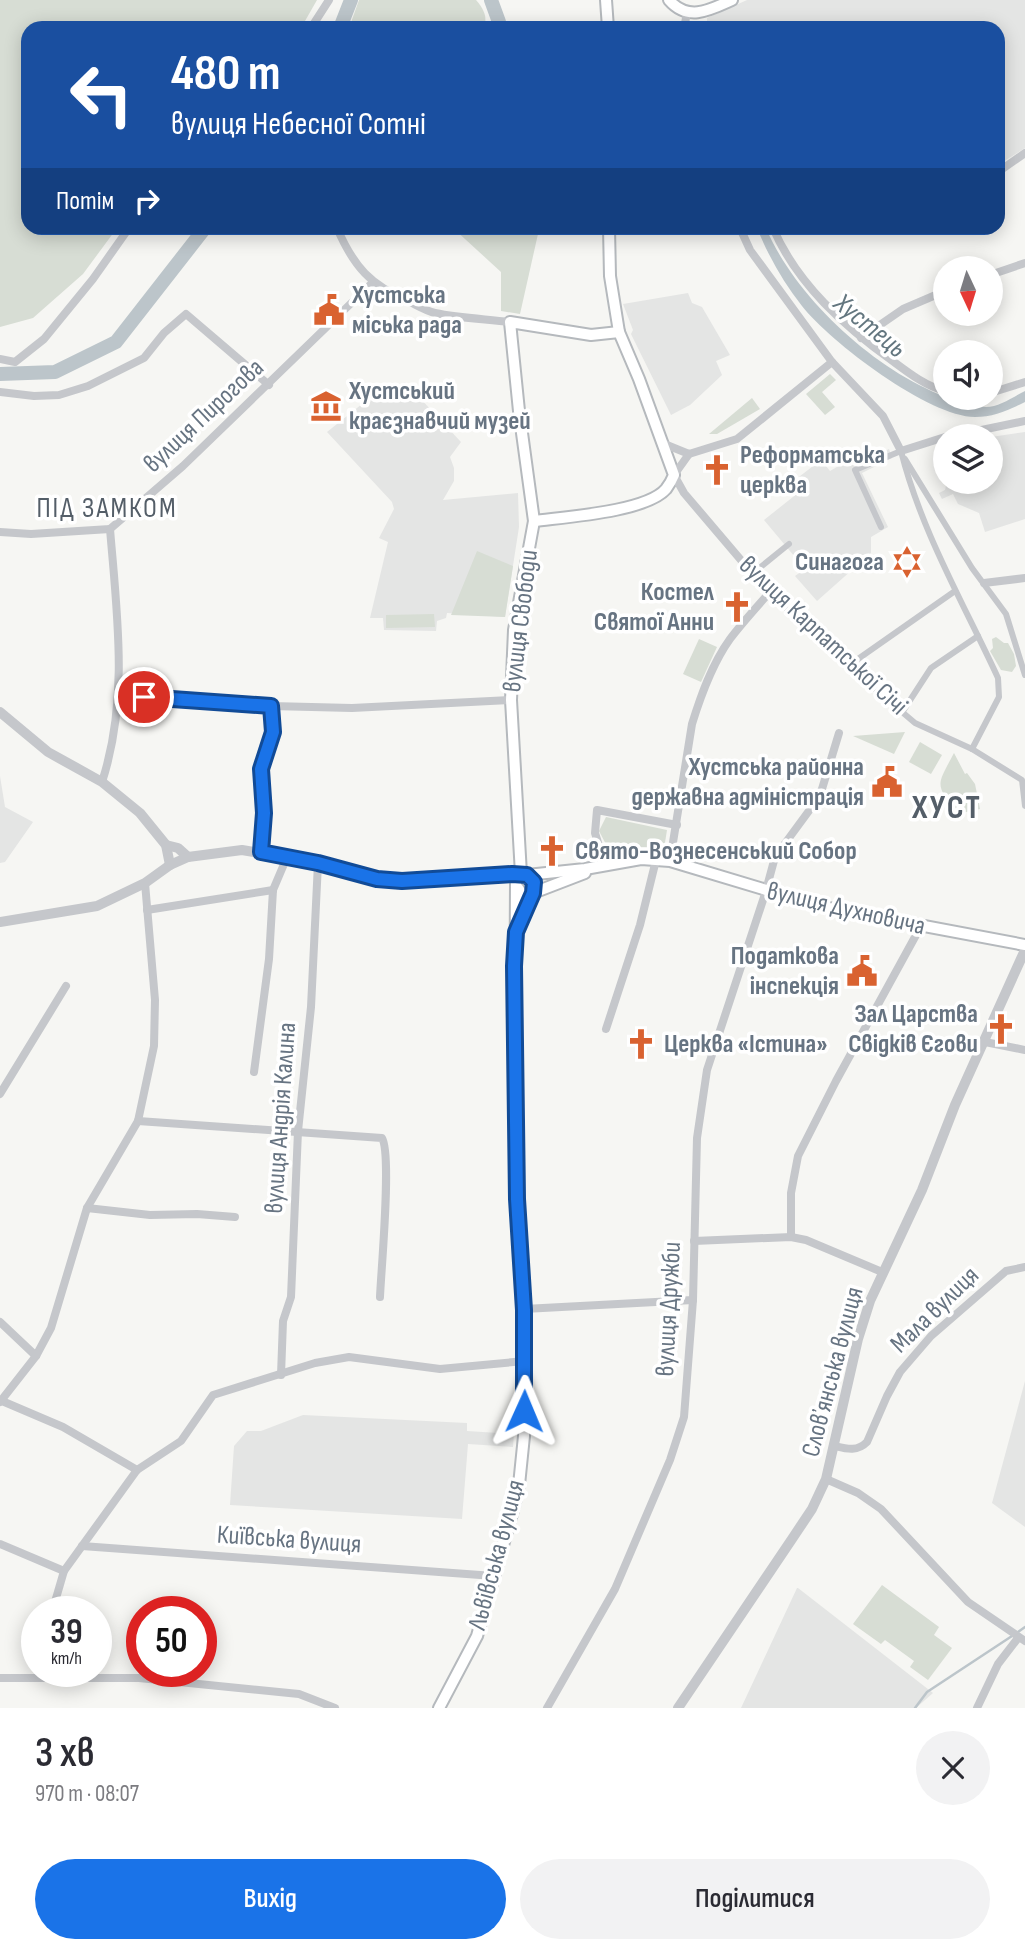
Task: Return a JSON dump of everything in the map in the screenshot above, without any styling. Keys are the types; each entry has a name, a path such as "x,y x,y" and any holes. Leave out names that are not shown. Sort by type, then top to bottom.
{"main road":[{"path":"606,0 608,21"},
{"path":"669,0 687,13 704,11 732,0"},
{"name":"вулиця Карпатської Січі","path":"609,235 610,276 619,332 674,475"},
{"path":"534,521 510,322 591,335 619,332"},
{"name":"вулиця Свободи","path":"522,875 511,700 514,630 534,521 636,505 661,493 674,475"},
{"name":"вулиця Духновича","path":"603,866 641,859 670,861 834,909 1025,944"},
{"path":"522,875 603,866"},
{"path":"517,888 522,894 532,894 603,866"},
{"path":"522,875 534,882 532,894"},
{"name":"Львівська вулиця","path":"439,1708 477,1636 519,1485 524,1436 524,1310 517,1199 514,966 517,888 522,875"},
{"name":"Львівська вулиця","path":"516,932 532,894"}],"street":[{"path":"316,21 329,0"},
{"path":"685,21 687,13"},
{"path":"1005,167 1025,153"},
{"path":"0,359 15,362 44,339 93,279 124,235"},
{"path":"340,235 372,283 433,312 510,322"},
{"path":"743,235 750,250 832,362 883,416 930,501 1006,614 1025,673"},
{"path":"776,235 787,257 806,283 861,338 918,380 933,386"},
{"path":"1003,271 1025,263"},
{"name":"вулиця Пирогова","path":"110,529 183,466 372,283"},
{"path":"861,338 903,309 933,296"},
{"path":"0,391 34,396 58,395 88,386 144,358 164,333 186,314 270,384"},
{"path":"674,475 689,454 737,439 832,362"},
{"path":"1003,389 1025,382"},
{"path":"1003,426 1025,421"},
{"path":"881,527 855,470 933,441"},
{"path":"662,443 689,454"},
{"path":"901,451 913,492 955,591 998,678 999,697 972,748"},
{"name":"вулиця Карпатської Січі","path":"674,475 687,498 769,593 915,723 972,748 1023,779 1025,806"},
{"path":"0,532 32,534 110,529 121,652 119,695 111,754 102,782"},
{"path":"757,570 789,544"},
{"path":"984,583 1025,579"},
{"path":"848,666 955,591"},
{"path":"670,861 692,724 699,702 730,639 769,593"},
{"path":"903,711 931,668 978,636"},
{"path":"119,695 271,706 352,708 511,700"},
{"path":"261,852 264,813 261,769 273,732 271,706"},
{"path":"0,712 48,752 102,782 140,813 166,845 170,865"},
{"name":"вулиця Дружби","path":"547,1708 615,1589 670,1460 684,1417 693,1300 696,1139 707,1070 775,857 822,789 839,733"},
{"path":"603,866 595,833 597,810 677,825"},
{"path":"166,845 178,848 188,857"},
{"path":"0,922 97,906 145,883 170,865 188,857 242,850 318,863 377,879 402,881 522,875"},
{"path":"254,1072 269,959 273,890 287,857"},
{"path":"606,1029 640,925 656,860"},
{"name":"вулиця Андрія Калина","path":"281,1375 283,1321 291,1297 298,1131 311,1007 318,863"},
{"path":"136,1470 63,1427 1,1401 36,1356 51,1328 87,1208 138,1121 153,1046 155,1000 145,883"},
{"path":"146,910 273,890"},
{"path":"791,1237 791,1193 794,1170 802,1148 921,926"},
{"name":"Словʼянська вулиця","path":"678,1708 792,1539 812,1508 826,1479 858,1339 882,1272 922,1190 955,1105 1025,950"},
{"path":"0,1094 66,986"},
{"path":"985,1042 1025,1049"},
{"path":"138,1121 382,1138 386,1147 380,1297"},
{"path":"87,1208 150,1215 197,1214 235,1217"},
{"path":"694,1241 791,1237 806,1240 882,1272"},
{"name":"Мала вулиця","path":"834,1446 853,1450 862,1447 867,1442 900,1372 931,1336 1006,1271 1025,1267"},
{"path":"524,1310 693,1300"},
{"path":"0,1322 36,1356"},
{"path":"57,1596 64,1571 136,1470 181,1441 213,1395 316,1363 349,1357 440,1369 525,1361"},
{"path":"826,1479 858,1493 881,1509 968,1602 1021,1640 998,1664 977,1708"},
{"path":"0,1544 64,1571"},
{"name":"Київська вулиця","path":"82,1546 494,1576"},
{"path":"0,1678 21,1676"},
{"path":"112,1677 299,1694 335,1708"}],"shaded area":[{"path":"0,0 317,0 305,21 21,21 21,235 112,235 83,274 33,318 0,327"},
{"path":"359,0 476,0 485,17 485,21 352,21"},
{"path":"747,0 1025,0 1025,148 1005,161 1005,21 707,21 707,18"},
{"path":"461,235 538,235 520,314 501,311 501,272"},
{"path":"760,235 770,235 799,284 822,311 876,358 933,392 933,405 882,375 834,339 802,306 776,268"},
{"path":"688,293 692,303 702,307 730,355 716,361 722,375 690,405 671,415 631,334 633,330 623,304"},
{"path":"830,374 836,380 822,392 835,407 825,415 806,394"},
{"path":"405,382 461,442 450,457 454,468 454,481 443,500 518,493 519,527 505,617 447,613 446,618 437,621 436,631 384,630 383,618 370,618 388,542 379,538 394,509 392,502 327,432 362,404"},
{"path":"1025,391 1025,402 1007,410 988,416 956,414 945,410 1003,410 1003,402"},
{"path":"752,398 760,409 717,434 709,434"},
{"path":"1025,432 1025,519 985,532 979,513 958,504 953,494 1003,494 1003,435"},
{"path":"889,449 892,458 862,473 888,527 871,537 871,553 817,601 795,576 805,569 764,520 798,493 791,483 821,460 830,471 849,460 854,466"},
{"path":"940,494 953,494 942,499"},
{"path":"477,551 513,566 505,617 451,615"},
{"path":"434,614 435,627 386,628 386,615"},
{"path":"996,637 1008,643 1014,654 1016,666 1012,672 1001,670 990,651 993,648 992,639"},
{"path":"699,639 717,647 701,682 683,674"},
{"path":"905,732 894,754 853,736"},
{"path":"920,742 942,755 931,774 909,762"},
{"path":"954,753 965,774 967,773 975,784 980,809 957,814 942,790 941,779"},
{"path":"0,776 5,807 33,822 5,862 0,863"},
{"path":"606,817 667,830 663,855 610,852 599,831"},
{"path":"1025,1381 1025,1527 992,1503"},
{"path":"303,1415 467,1423 467,1431 514,1434 513,1447 468,1444 462,1519 230,1505 234,1446 247,1431 261,1431"},
{"path":"882,1585 939,1627 934,1635 952,1648 928,1680 910,1667 914,1661 885,1640 881,1644 853,1624"},
{"path":"797,1588 933,1693 916,1708 741,1708"}],"waterway":[{"name":"Хустець","path":"343,21 351,0"},
{"name":"Хустець","path":"491,0 499,21"},
{"name":"Хустець","path":"0,374 55,372 116,342 200,235"},
{"path":"1018,1632 1025,1627"},
{"path":"915,1708 927,1692 1012,1636"}],"place":[{"name":"Хустська міська рада","path":"329,310"},
{"name":"Хустський краєзнавчий музей","path":"326,406"},
{"name":"Реформатська церква","path":"717,470"},
{"name":"Синагога","path":"907,562"},
{"name":"Костел Святої Анни","path":"737,607"},
{"name":"Хустська районна державна адміністрація","path":"887,782"},
{"name":"Свято-Вознесенський Собор","path":"552,851"},
{"name":"Податкова інспекція","path":"862,971"},
{"name":"Зал Царства Свідків Єгови","path":"1001,1029"},
{"name":"Церква «Істина»","path":"641,1044"}],"district":[{"name":"ПІД ЗАМКОМ","path":"107,508"},
{"name":"ХУСТ","path":"947,808"}],"route":[{"path":"144,697 271,706 273,732 261,769 264,813 261,852 318,863 377,879 402,881 521,874 527,875 534,882 533,893 516,932 514,966 517,1199 524,1310 524,1411"}]}
